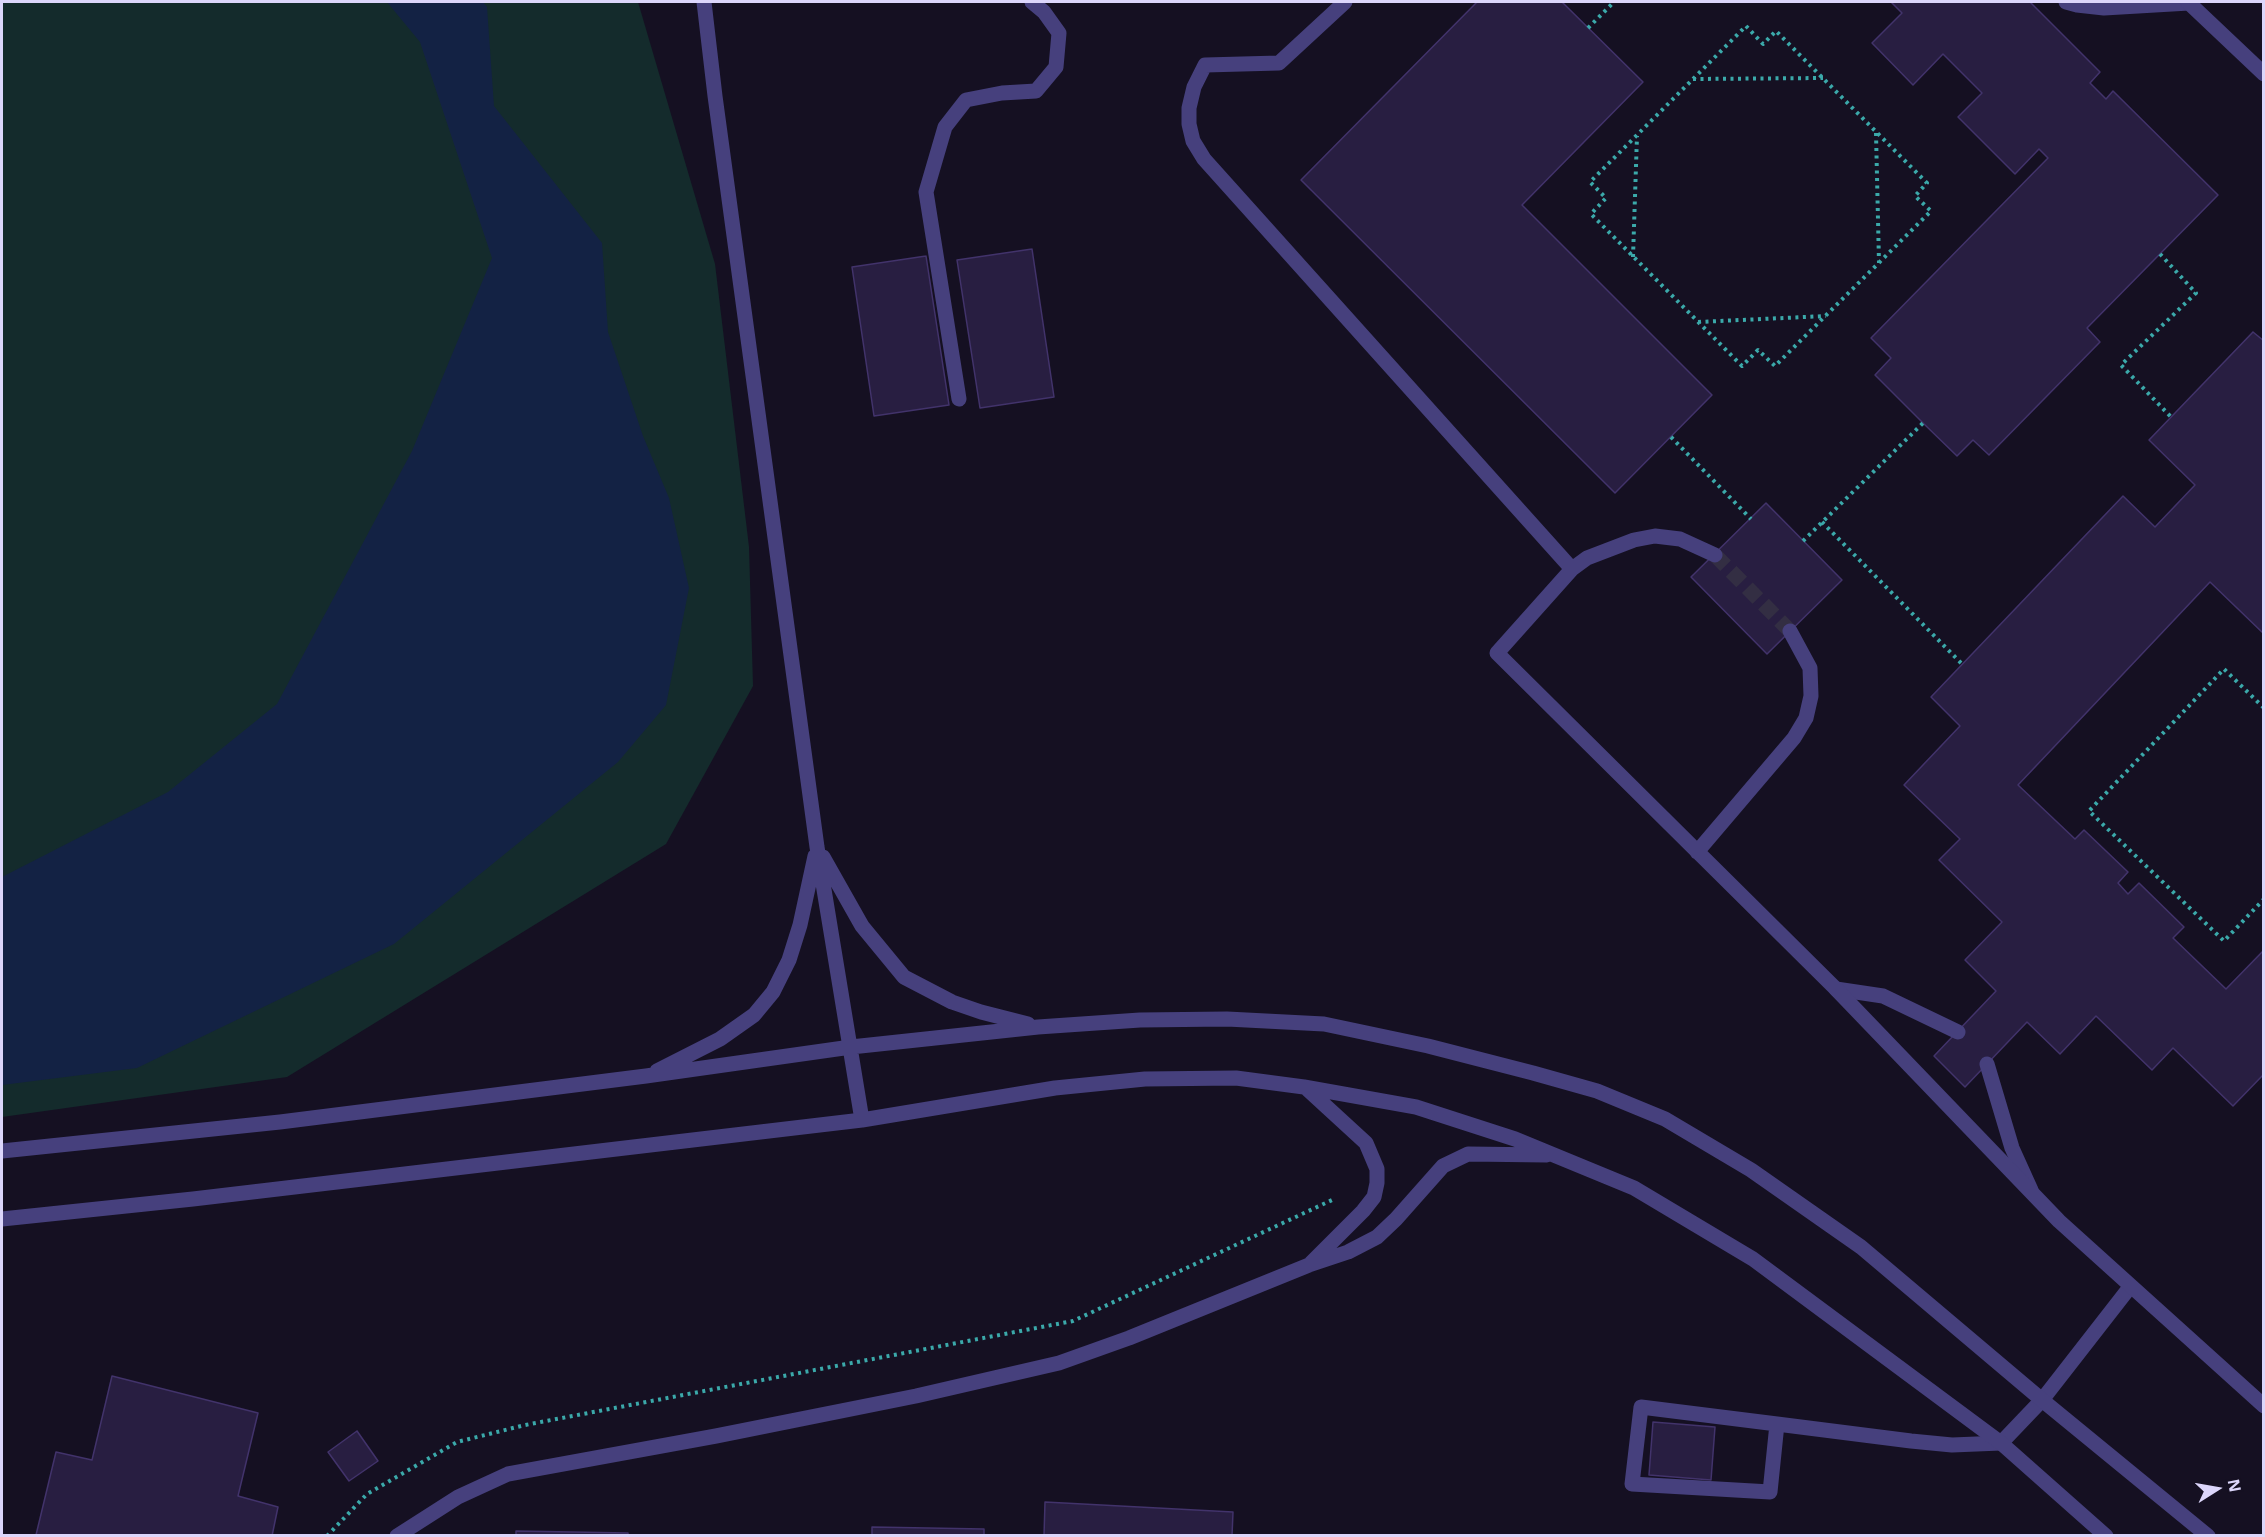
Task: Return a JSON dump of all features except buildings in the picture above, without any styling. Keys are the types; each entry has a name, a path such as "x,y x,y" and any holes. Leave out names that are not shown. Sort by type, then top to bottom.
{"street":[{"path":"704,2 817,847 862,1120"},
{"path":"959,399 926,192 945,127 966,100 1002,93 1036,91 1056,67 1059,33 1044,12 1032,2"},
{"path":"1345,2 1279,63 1205,65 1194,87 1189,108 1189,124 1193,141 1204,159 1572,569"},
{"path":"2066,2 2104,8 2189,2 2264,74"},
{"path":"1715,555 1680,539 1654,536 1634,540 1587,558 1572,569 1497,653 1836,989 2059,1221 2264,1406"},
{"path":"1697,852 1794,738 1806,718 1811,696 1810,668 1790,631"},
{"path":"817,847 862,926 904,977 952,1002 1038,1027"},
{"path":"646,1076 720,1039 754,1015 773,992 789,960 800,924 817,847"},
{"path":"1836,989 1883,996 1958,1032"},
{"path":"2,1152 280,1122 646,1076 851,1047 1038,1027 1140,1020 1227,1019 1324,1024 1428,1046 1596,1091 1665,1119 1751,1170 1861,1247 2208,1536"},
{"path":"1987,1064 2012,1148 2032,1193"},
{"path":"2,1219 193,1199 862,1120 1055,1088 1145,1079 1236,1078 1304,1087 1416,1107 1515,1139 1634,1188 1753,1259 2001,1443 2106,1536"},
{"path":"1304,1087 1366,1143 1377,1169 1374,1197 1309,1265"},
{"path":"397,1536 458,1497 508,1474 880,1403 1059,1363 1129,1338 1309,1265 1348,1252 1377,1237 1443,1166 1468,1154 1558,1155"},
{"path":"1777,1424 1770,1492 1632,1484 1641,1407 1952,1445 2001,1443 2042,1400 2130,1287"}],"path":[{"path":"1588,28 1614,2"},
{"path":"1746,26 1763,44 1776,31 1927,183 1915,196 1931,211 1775,366 1758,350 1742,366 1591,214 1606,198 1590,182 1692,79 1746,26"},
{"path":"1692,79 1823,78"},
{"path":"1876,132 1879,263"},
{"path":"1633,257 1637,135"},
{"path":"2160,254 2196,293 2121,365 2171,417"},
{"path":"1697,322 1826,316"},
{"path":"1803,541 1923,423"},
{"path":"1671,437 1751,519"},
{"path":"1822,522 1962,664"},
{"path":"2264,708 2224,669 2089,811 2224,941 2264,900"},
{"path":"327,1536 367,1494 457,1442 525,1425 1073,1321 1341,1196"}],"green space":[{"path":"2,2 638,2 715,264 749,547 753,686 666,844 287,1077 2,1117"}],"water":[{"path":"387,2 483,2 487,7 494,106 602,243 608,332 643,436 669,498 689,588 666,705 618,762 394,944 137,1068 2,1085 2,877 168,792 277,704 412,451 492,258 420,42"}],"tunnel":[{"path":"1715,555 1790,631"}]}
